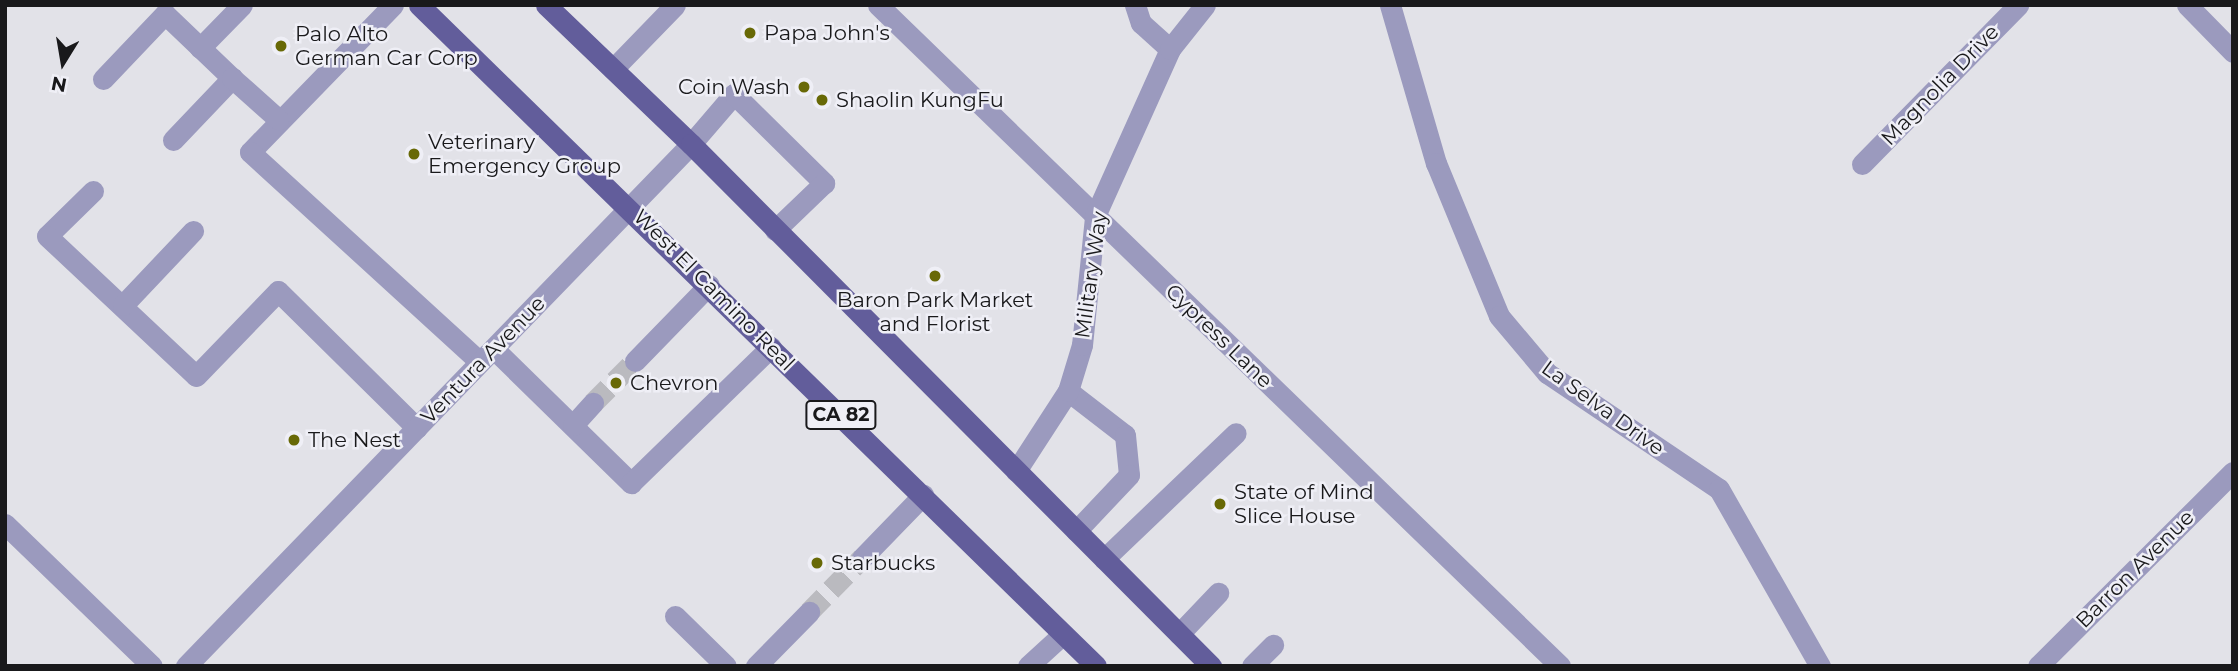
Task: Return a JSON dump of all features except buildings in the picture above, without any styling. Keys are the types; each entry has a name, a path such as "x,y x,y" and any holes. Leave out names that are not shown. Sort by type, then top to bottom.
{"main road":[{"name":"West El Camino Real","path":"419,5 631,207 1096,666"},
{"path":"549,6 691,144 1211,666"}],"street":[{"path":"200,48 242,5"},
{"path":"393,5 278,120 250,152 487,356 573,425 631,482 771,347"},
{"path":"613,69 675,5"},
{"name":"Cypress Lane","path":"878,5 1560,666"},
{"path":"1135,5 1141,23 1170,49"},
{"name":"Military Way","path":"1016,471 1068,391 1082,345 1095,216 1170,49 1205,5"},
{"name":"La Selva Drive","path":"1390,5 1436,163 1499,316 1547,373 1719,489 1820,666"},
{"name":"Magnolia Drive","path":"1862,164 2018,5"},
{"path":"2187,5 2233,52"},
{"path":"103,79 165,14 278,120"},
{"path":"173,140 232,78"},
{"name":"Ventura Avenue","path":"186,666 631,207 734,94 824,183 775,230"},
{"path":"93,191 47,236 197,376 278,291 416,428"},
{"path":"123,305 194,231"},
{"path":"635,360 709,285"},
{"path":"1068,391 1125,435 1129,475 1076,531"},
{"path":"573,425 593,403"},
{"path":"1104,559 1236,433"},
{"name":"Barron Avenue","path":"2038,666 2233,472"},
{"path":"862,558 923,495"},
{"path":"5,524 152,666"},
{"path":"1179,634 1218,593"},
{"path":"757,666 809,612"},
{"path":"675,616 726,666"},
{"path":"1028,666 1063,634"},
{"path":"1252,666 1273,645"}],"tunnel":[{"path":"593,403 635,361"},
{"path":"809,612 862,558"}],"place":[{"name":"Papa John's","path":"750,33"},
{"name":"Palo Alto German Car Corp","path":"281,46"},
{"name":"Coin Wash","path":"804,87"},
{"name":"Shaolin KungFu","path":"822,100"},
{"name":"Veterinary Emergency Group","path":"414,154"},
{"name":"Baron Park Market and Florist","path":"935,276"},
{"name":"Chevron","path":"616,383"},
{"name":"The Nest","path":"294,440"},
{"name":"State of Mind Slice House","path":"1220,504"},
{"name":"Starbucks","path":"817,563"}]}
